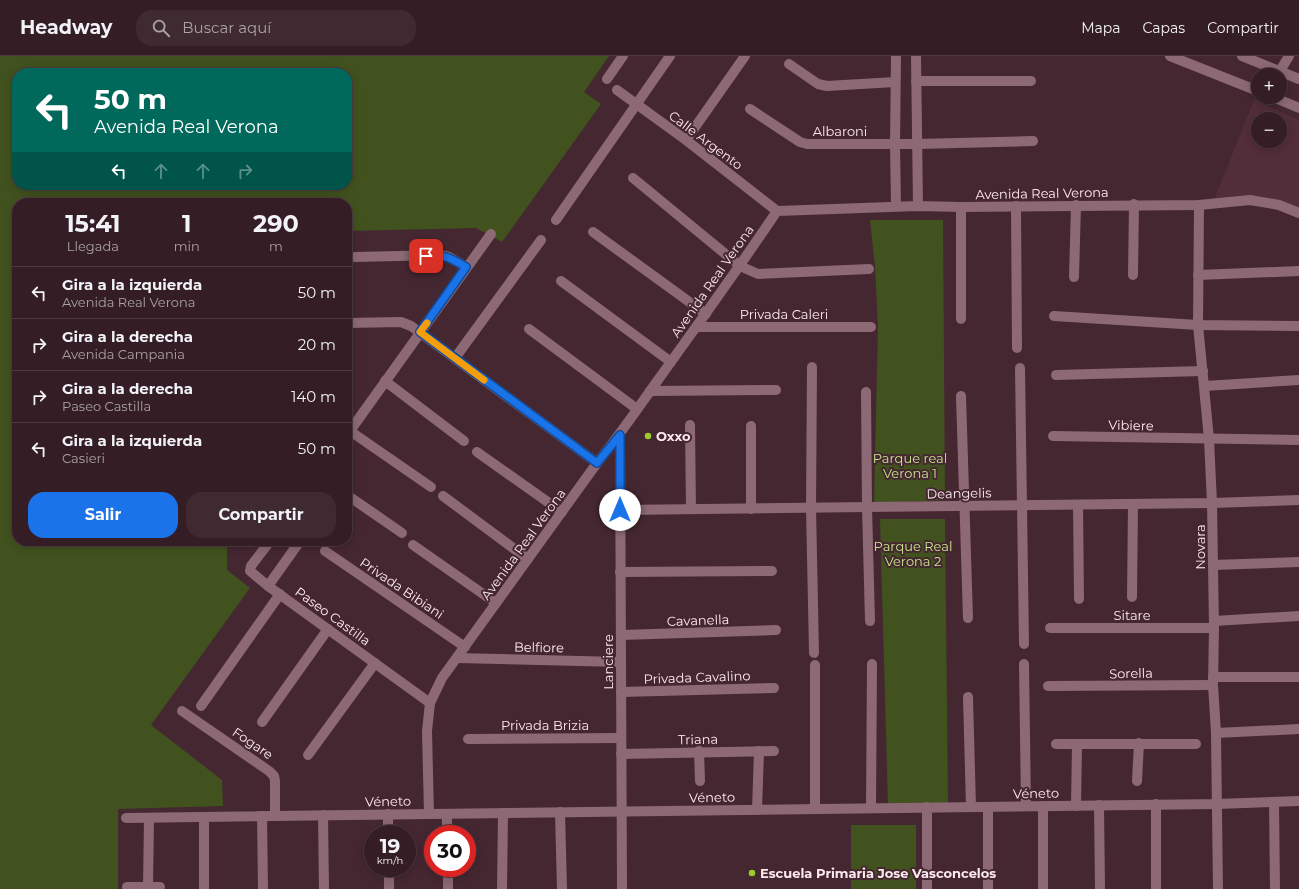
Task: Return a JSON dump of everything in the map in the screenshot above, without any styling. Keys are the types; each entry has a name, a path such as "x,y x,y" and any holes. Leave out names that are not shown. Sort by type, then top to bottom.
{"street":[{"path":"607,79 623,56"},
{"path":"556,220 670,56"},
{"path":"686,140 745,56"},
{"path":"896,56 896,206"},
{"path":"916,56 918,206"},
{"path":"1170,56 1251,88"},
{"path":"1242,56 1270,68"},
{"path":"1282,68 1289,56"},
{"path":"789,64 818,84 827,86 895,82"},
{"path":"1287,75 1299,79"},
{"path":"916,81 1031,81"},
{"name":"Calle Argento","path":"617,90 686,140 777,211"},
{"path":"1287,103 1299,108"},
{"name":"Albaroni","path":"750,109 800,142 807,144 917,144 1033,141"},
{"path":"633,178 740,266 758,274 869,269"},
{"name":"Avenida Real Verona","path":"429,814 427,731 430,703 442,678 597,463 620,435 740,266 777,211 896,206 961,207 1134,204 1199,205 1250,200 1279,205 1299,213"},
{"path":"1133,275 1134,204"},
{"path":"1074,277 1076,205"},
{"name":"Novara","path":"1199,205 1198,325 1205,386 1212,503 1214,624 1213,681 1216,733 1218,889"},
{"path":"1016,206 1017,348"},
{"path":"961,207 961,319"},
{"path":"594,232 706,314"},
{"path":"352,427 491,234"},
{"path":"455,358 541,240"},
{"path":"355,257 440,255 450,257 466,267"},
{"path":"1198,275 1299,271"},
{"path":"561,281 671,362"},
{"path":"1054,316 1198,325 1299,326"},
{"path":"352,323 401,322 411,326 597,463"},
{"name":"Privada Caleri","path":"696,328 871,328"},
{"path":"529,329 637,409"},
{"path":"812,367 811,508 814,653"},
{"path":"1020,368 1024,644"},
{"path":"1056,375 1203,371"},
{"path":"1205,386 1299,380"},
{"path":"385,381 464,441"},
{"path":"650,391 776,390"},
{"path":"866,392 870,621"},
{"path":"961,396 968,618"},
{"path":"690,425 691,509"},
{"path":"751,426 751,509"},
{"name":"Lanciere","path":"620,435 622,889"},
{"path":"352,436 431,488"},
{"name":"Vibiere","path":"1053,436 1299,440"},
{"path":"477,452 562,512"},
{"path":"443,496 528,559"},
{"path":"352,499 402,534"},
{"name":"Deangelis","path":"620,510 1078,505 1299,500"},
{"path":"1132,597 1133,504"},
{"path":"1078,505 1079,599"},
{"path":"413,545 496,603"},
{"name":"Paseo Castilla","path":"266,546 251,566 250,571 268,586 430,703"},
{"path":"268,586 296,546"},
{"name":"Privada Bibiani","path":"325,551 465,646"},
{"path":"1212,566 1299,562"},
{"path":"620,572 772,571"},
{"path":"201,706 280,594"},
{"name":"Sitare","path":"1050,628 1214,624 1299,616"},
{"path":"262,722 328,629"},
{"name":"Cavanella","path":"620,635 776,630"},
{"name":"Belfiore","path":"457,658 621,662"},
{"path":"308,755 375,663"},
{"path":"871,808 872,664"},
{"path":"1024,664 1026,806"},
{"path":"815,809 816,665"},
{"name":"Sorella","path":"1048,686 1213,681 1299,676"},
{"name":"Privada Cavalino","path":"621,692 774,688"},
{"path":"968,697 971,807"},
{"name":"Fogare","path":"182,711 274,776 275,816"},
{"path":"1216,733 1299,729"},
{"name":"Privada Brizia","path":"468,739 621,738"},
{"path":"1137,781 1139,743"},
{"path":"1056,744 1196,744"},
{"path":"1076,806 1077,744"},
{"name":"Triana","path":"621,754 774,750"},
{"path":"699,751 700,781"},
{"path":"757,810 759,751"},
{"path":"1274,802 1275,889"},
{"name":"Véneto","path":"126,818 1299,802"},
{"path":"1156,804 1156,889"},
{"path":"1099,805 1100,889"},
{"path":"1043,806 1043,889"},
{"path":"927,807 927,889"},
{"path":"988,807 988,889"},
{"path":"560,812 562,889"},
{"path":"502,889 503,813"},
{"path":"388,814 388,825"},
{"path":"447,814 447,825"},
{"path":"323,815 324,889"},
{"path":"262,816 263,889"},
{"path":"204,817 204,889"},
{"path":"148,818 148,887"},
{"path":"389,877 389,889"},
{"path":"448,877 448,889"},
{"path":"128,887 160,887"}],"shaded area":[{"path":"1252,104 1263,104 1281,112 1251,112 1251,148 1287,148 1287,115 1299,120 1299,209 1214,200"}],"green space":[{"path":"0,56 609,56 584,92 601,104 502,242 476,228 352,231 352,198 12,198 12,546 227,546 227,570 250,588 151,725 222,780 223,806 118,809 118,889 0,889"},
{"name":"Parque real Verona 1","path":"870,220 943,220 945,500 874,503 878,327 875,266"},
{"name":"Parque Real Verona 2","path":"880,519 945,519 948,803 888,805"},
{"path":"851,825 916,825 916,889 851,889"}],"slow traffic":[{"path":"427,323 420,332 484,380"}],"place":[{"name":"Oxxo","path":"648,436"},
{"name":"Escuela Primaria Jose Vasconcelos","path":"752,873"}],"route":[{"path":"426,256 440,255 450,257 466,267 420,332 597,463 620,435 620,510"}]}
